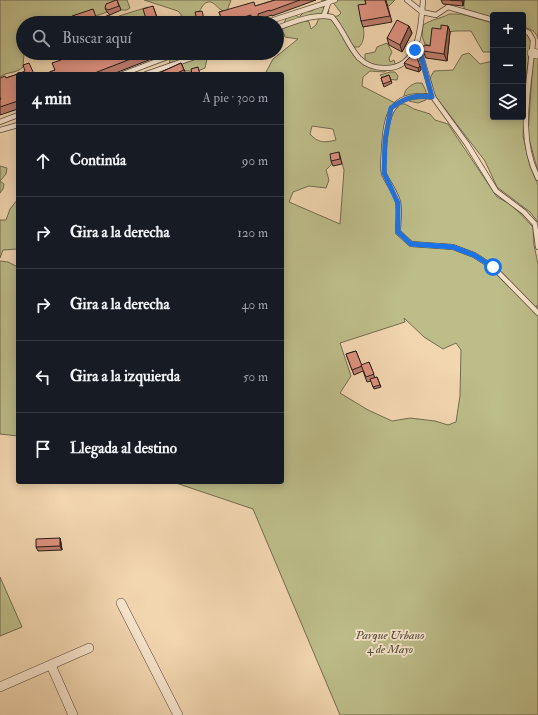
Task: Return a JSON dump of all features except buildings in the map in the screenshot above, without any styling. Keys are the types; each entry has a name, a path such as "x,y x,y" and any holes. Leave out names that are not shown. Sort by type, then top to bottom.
{"street":[{"path":"121,603 178,715"},
{"path":"0,687 89,648"},
{"path":"51,664 72,715"}],"lane":[{"path":"407,0 422,12 436,15 448,7 490,19"},
{"path":"284,23 324,15 332,17 359,58 368,65 387,68 399,65 415,50 420,36 423,0"},
{"path":"324,15 332,1"},
{"path":"284,21 332,1"},
{"path":"526,32 529,33 533,40 535,54 527,93 526,137 538,178"},
{"path":"415,50 421,56 432,97 466,144 496,191 524,212 535,224 538,247"},
{"path":"128,72 160,60"},
{"path":"152,72 186,60"},
{"path":"432,97 418,95 401,101 391,108 388,115 385,140 384,173 398,203 398,232 411,244 453,247 474,255 493,267 538,313"},
{"path":"0,122 16,116"},
{"path":"0,130 16,125"}],"green space":[{"path":"0,0 127,0 130,8 127,10 121,10 119,5 107,12 96,16 16,16 16,60 24,60 23,67 18,71 0,77"},
{"path":"144,0 231,0 227,11 220,9 211,2 208,2 204,5 197,16 182,16 178,11"},
{"name":"Parque Urbano 4 de Mayo","path":"321,0 395,0 389,6 376,4 360,11 364,35 362,43 359,47 354,47 360,62 365,63 365,54 375,52 377,47 387,43 392,52 389,58 390,62 394,60 396,66 384,72 370,71 363,77 362,86 397,104 405,104 414,109 430,114 435,120 448,124 497,197 512,205 533,227 534,245 538,264 538,305 536,306 538,307 538,715 340,715 253,509 179,484 284,484 284,72 266,72 272,60 284,60 284,50 298,39 285,37 284,23 287,16 294,14 300,18 305,11 312,11 317,7 323,7 329,10 327,17 338,16 341,13 332,1","holes":["319,18 316,25 311,29 309,22 304,20","312,126 333,129 336,140 328,142 319,141 310,134","339,153 344,170 340,224 289,202 293,192 309,186 326,188 329,180 326,170","404,318 424,337 443,349 456,343 461,350 460,396 456,422 448,425 435,421 410,418 392,421 368,410 340,393 351,376 340,343 405,322"]},
{"path":"464,0 538,0 538,39 533,31 526,28 526,12 490,12 490,17 464,9"},
{"path":"148,7 148,16 119,16"},
{"path":"449,14 461,14 490,22 490,52 483,52 471,31 449,32 441,36 432,46 425,44 422,36 423,25"},
{"path":"526,34 529,36 531,43 526,77"},
{"path":"469,53 480,64 490,62 490,120 524,120 523,136 530,166 538,185 538,222 530,212 497,187 485,161 435,96 430,78 434,71 453,70 462,55"},
{"path":"538,57 538,172 528,135 533,58"},
{"path":"170,60 207,60 205,68 196,72 159,72 169,65"},
{"path":"395,72 398,76 397,80 385,79 380,75"},
{"path":"422,83 426,91 426,100 418,103 409,101 404,96 405,91 411,85"},
{"path":"0,166 7,168 6,174 0,181"},
{"path":"0,181 4,184 0,193"},
{"path":"16,202 16,249 3,250 0,258 0,220 6,220 10,209"},
{"path":"0,261 8,262 16,266 16,436 0,434"},
{"path":"0,577 22,627 0,636"}],"route":[{"path":"415,50 421,56 432,97 418,95 401,101 391,108 388,115 385,140 384,173 390,183 398,203 398,232 411,244 453,247 474,255 493,267"}]}
